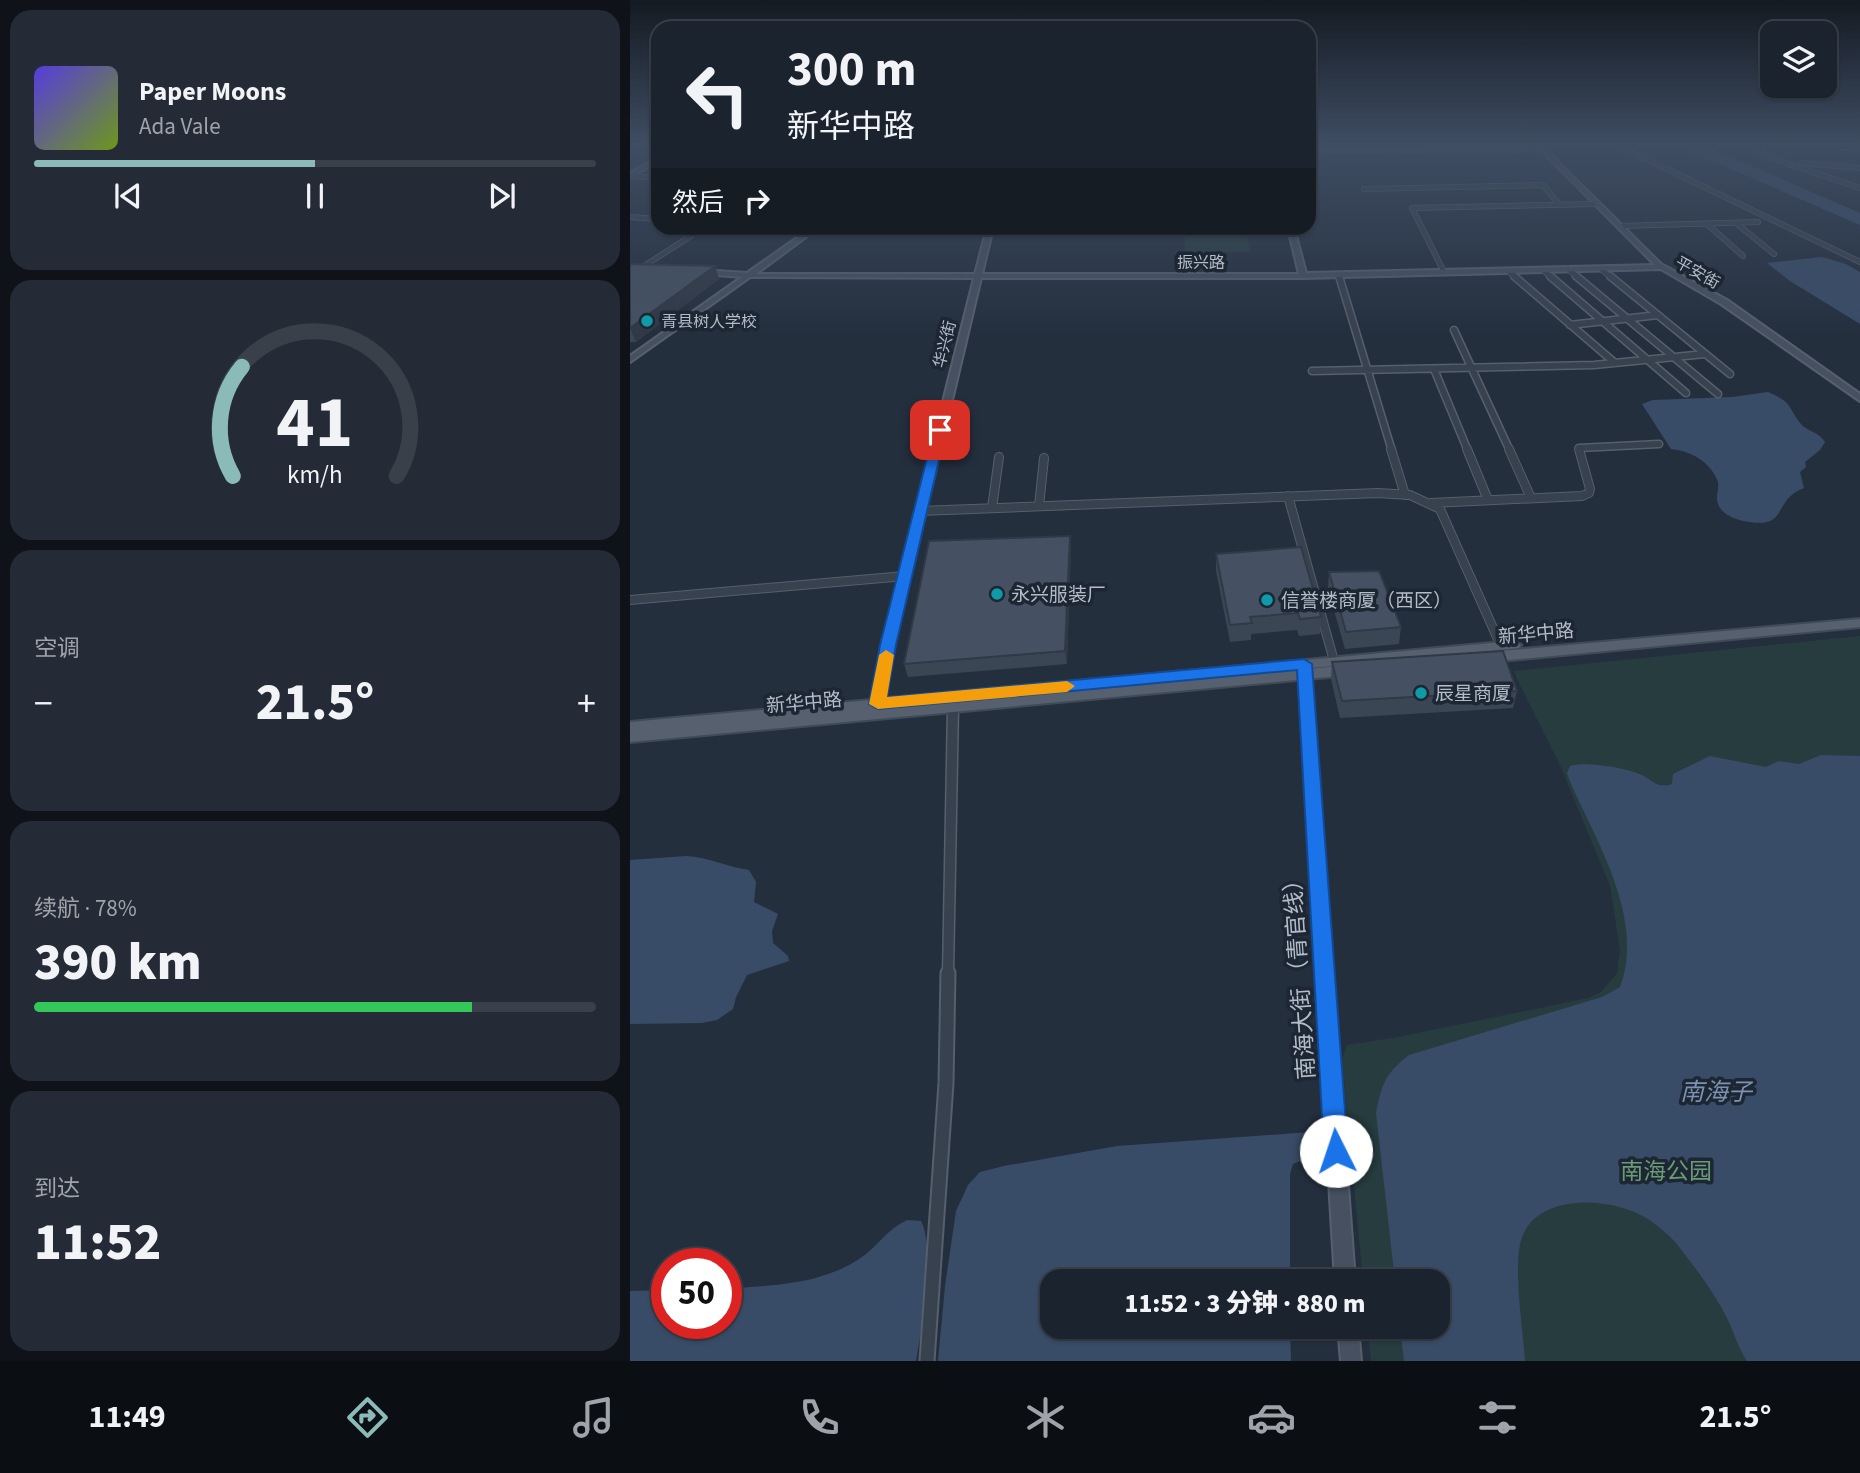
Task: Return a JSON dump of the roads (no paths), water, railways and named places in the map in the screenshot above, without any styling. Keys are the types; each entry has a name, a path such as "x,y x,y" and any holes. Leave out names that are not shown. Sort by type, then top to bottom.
{"main road":[{"name":"新华中路","path":"630,727 877,709 953,707 1304,669 1334,661 1860,614"},
{"name":"新华中路","path":"630,737 877,709 1304,669 1860,623"}],"street":[{"path":"1436,208 1412,208 1444,272"},
{"name":"平安街","path":"1601,208 1661,267 1724,302 1860,398"},
{"path":"1747,208 1860,262"},
{"path":"630,218 651,219"},
{"path":"1620,226 1758,222"},
{"path":"1736,223 1774,254"},
{"path":"1707,224 1743,256"},
{"path":"632,272 692,235"},
{"path":"630,360 797,235"},
{"path":"630,352 804,235"},
{"name":"华兴街","path":"877,709 920,511 988,235"},
{"path":"1293,235 1303,276"},
{"name":"振兴路","path":"697,274 1303,276 1661,267"},
{"path":"1601,268 1730,374"},
{"path":"1569,269 1718,394"},
{"path":"1543,270 1686,393"},
{"path":"1508,271 1615,363"},
{"path":"632,272 649,273"},
{"path":"1339,275 1405,495"},
{"path":"1570,325 1658,315"},
{"path":"1454,330 1531,498"},
{"path":"1312,371 1615,363 1705,354"},
{"path":"1434,369 1488,500"},
{"path":"1431,503 1589,494 1589,484 1578,448 1659,444"},
{"path":"992,508 999,457"},
{"path":"1039,506 1044,457"},
{"path":"920,511 1378,493 1405,495 1431,503 1440,509 1501,646"},
{"path":"1288,496 1334,661"},
{"path":"630,600 905,576"},
{"name":"南海大街 （青官线）","path":"1304,669 1344,1269"},
{"path":"927,1361 946,1083 953,707"},
{"path":"1349,1339 1351,1361"}],"water":[{"path":"1820,208 1847,208 1860,213 1860,225"},
{"path":"1822,257 1846,264 1860,272 1860,324 1790,281 1767,263"},
{"path":"1768,392 1786,402 1801,424 1825,442 1820,450 1805,462 1806,467 1800,472 1804,488 1794,493 1770,521 1749,522 1733,518 1720,508 1717,498 1718,482 1711,469 1693,455 1671,449 1642,404 1653,400 1732,397"},
{"name":"南海子","path":"1821,755 1860,756 1860,1361 1747,1361 1716,1299 1697,1270 1663,1230 1633,1211 1595,1203 1575,1203 1540,1214 1527,1227 1520,1244 1518,1271 1525,1361 1404,1361 1401,1339 1450,1339 1450,1269 1394,1269 1376,1113 1386,1080 1409,1055 1602,997 1620,987 1626,962 1627,935 1623,909 1605,857 1571,784 1567,773 1570,766 1585,764 1617,768 1635,772 1663,786 1672,784 1673,774 1710,756 1766,767 1779,761 1799,764"},
{"path":"686,856 749,870 756,882 754,902 778,914 772,931 773,943 788,956 789,961 747,975 733,1009 717,1020 702,1023 630,1024 630,860"},
{"path":"1311,1132 1314,1156 1293,1164 1290,1174 1290,1269 1040,1269 1040,1339 1290,1339 1291,1361 938,1361 956,1211 968,1185 980,1172 1117,1146"},
{"path":"907,1220 921,1221 927,1250 928,1269 916,1361 630,1361 630,1291 651,1290 651,1339 742,1339 742,1288 799,1282 834,1272 866,1254"}],"place":[{"name":"青县树人学校","path":"647,321"},
{"name":"永兴服装厂","path":"997,594"},
{"name":"信誉楼商厦（西区）","path":"1267,600"},
{"name":"辰星商厦","path":"1421,693"}],"park label":[{"name":"南海公园","path":"1666,1171"}]}
